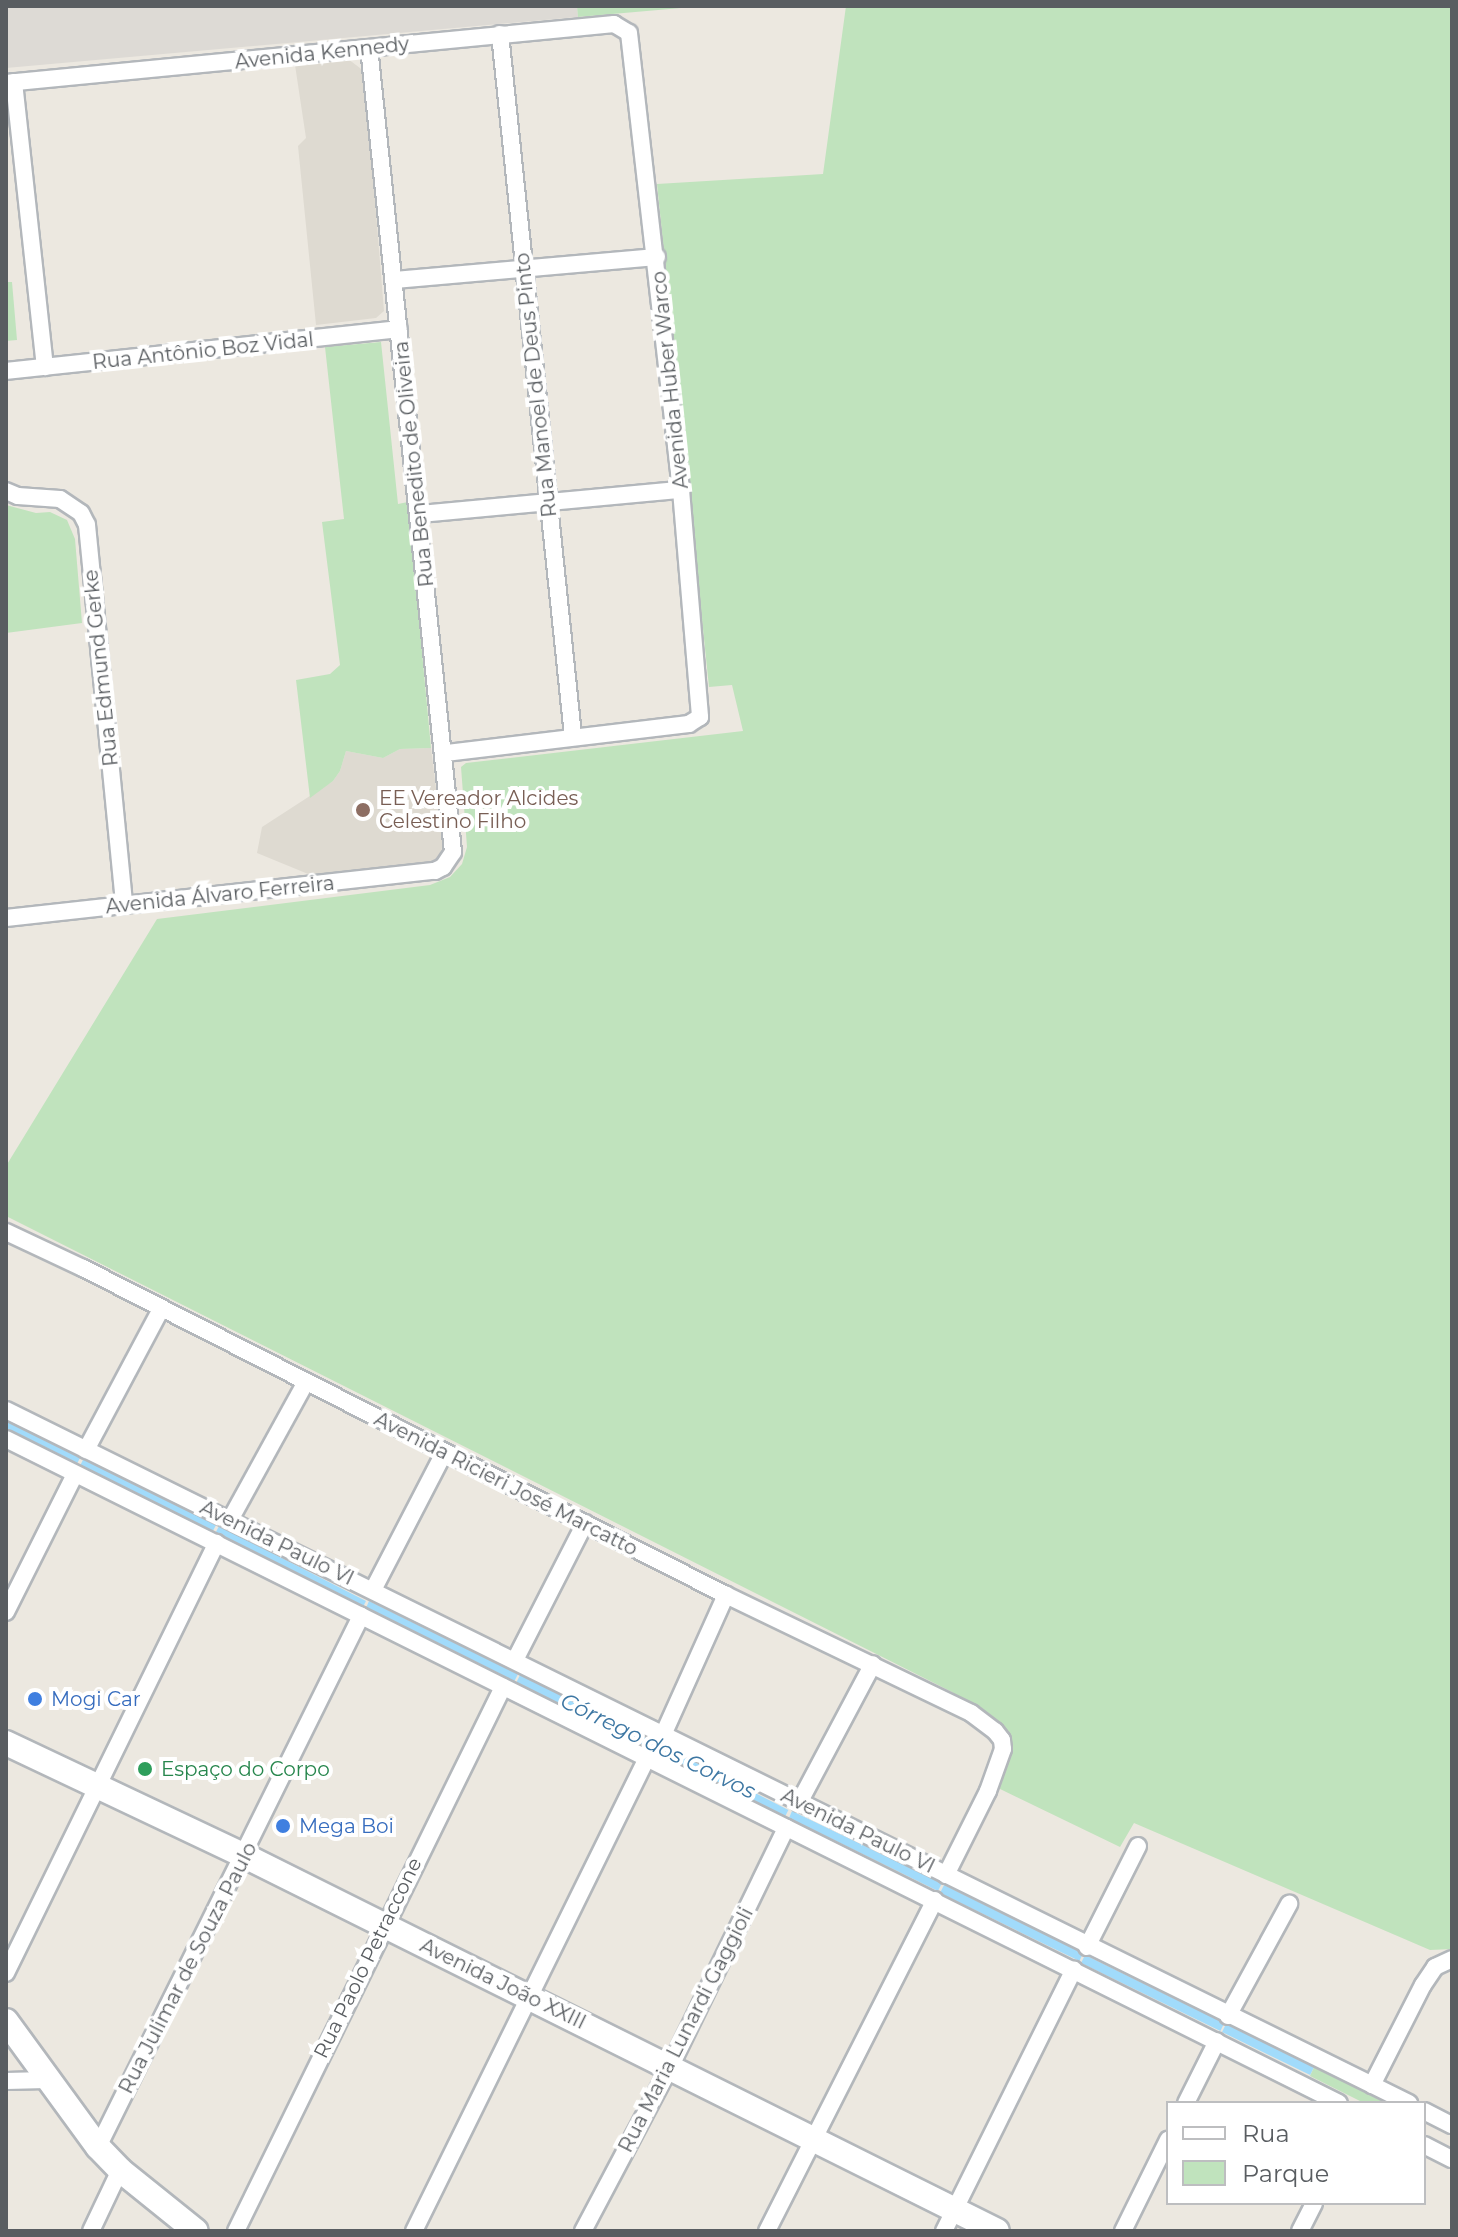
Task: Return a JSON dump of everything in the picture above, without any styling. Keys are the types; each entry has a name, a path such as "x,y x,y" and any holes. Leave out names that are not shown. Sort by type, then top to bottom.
{"street":[{"name":"Avenida Kennedy","path":"10,83 614,24 624,27 631,39"},
{"name":"Rua Manoel de Deus Pinto","path":"500,34 573,736"},
{"name":"Avenida Huber Warco","path":"573,736 698,721 702,709 657,257 631,39"},
{"name":"Rua Benedito de Oliveira","path":"369,48 454,843 449,861 435,871"},
{"path":"10,83 45,367"},
{"path":"394,280 657,257"},
{"name":"Rua Antônio Boz Vidal","path":"6,371 399,329"},
{"path":"420,514 681,490"},
{"name":"Rua Edmund Gerke","path":"6,491 18,496 60,499 81,513 87,525 124,905"},
{"path":"445,753 573,736"},
{"name":"Avenida Álvaro Ferreira","path":"6,918 435,871"},
{"name":"Avenida Ricieri José Marcatto","path":"6,1232 726,1595 971,1713 1002,1740 999,1765 946,1875"},
{"path":"86,1450 161,1309"},
{"path":"230,1520 306,1382"},
{"name":"Avenida Paulo VI","path":"6,1410 515,1660 1087,1947 1405,2101"},
{"name":"Avenida Paulo VI","path":"6,1439 1335,2101"},
{"path":"373,1590 444,1453"},
{"path":"6,1612 75,1474"},
{"path":"515,1660 585,1523"},
{"path":"6,1973 217,1543"},
{"path":"663,1735 726,1595"},
{"name":"Rua Julimar de Souza Paulo","path":"98,2147 245,1856 361,1616"},
{"path":"799,1803 873,1664"},
{"name":"Rua Paolo Petraccone","path":"236,2231 503,1687"},
{"name":"Avenida João XXIII","path":"6,1743 245,1856 812,2138 949,2220 997,2231"},
{"path":"414,2231 647,1758"},
{"name":"Rua Maria Lunardi Gaggioli","path":"583,2231 670,2067 786,1828"},
{"path":"1087,1947 1138,1846"},
{"path":"767,2231 935,1900"},
{"path":"1228,2016 1289,1904"},
{"path":"1372,2085 1423,1985 1435,1967 1452,1959"},
{"path":"949,2220 1074,1969"},
{"path":"6,2021 46,2080 98,2147 120,2170 196,2231"},
{"path":"1187,2101 1217,2041"},
{"path":"6,2081 46,2080"},
{"path":"1426,2112 1452,2125"},
{"path":"1123,2231 1166,2144"},
{"path":"1426,2146 1452,2159"},
{"path":"91,2231 120,2170"},
{"path":"1300,2231 1313,2205"}],"shaded area":[{"path":"6,6 577,6 578,17 6,68"},
{"path":"348,59 360,68 365,77 384,311 376,318 316,325 298,146 306,138 295,65"},
{"name":"EE Vereador Alcides Celestino Filho","path":"431,748 443,845 437,861 313,876 257,853 262,827 333,781 340,771 346,751 383,758 400,749"}],"green space":[{"path":"577,6 704,6 578,17"},
{"path":"846,6 1452,6 1452,1949 1430,1950 1134,1823 1120,1847 998,1788 1008,1763 1008,1743 996,1725 952,1692 6,1216 6,1166 157,919 430,885 450,877 462,864 467,847 461,767 466,763 743,731 732,685 709,687 657,184 823,174"},
{"path":"6,282 12,282 17,340 6,341"},
{"path":"381,342 398,504 408,502 431,748 400,749 383,758 346,751 340,771 333,781 310,798 296,680 330,674 340,665 322,522 344,519 325,347"},
{"path":"6,505 36,513 50,512 67,520 75,539 82,623 6,633"},
{"path":"1314,2067 1382,2101 1360,2101 1310,2076"}],"water":[{"path":"6,1418 81,1456 76,1466 6,1430"},
{"path":"84,1458 216,1525 212,1533 80,1466"},
{"path":"219,1526 366,1601 362,1609 215,1534"},
{"path":"369,1601 518,1674 514,1682 366,1608"},
{"path":"520,1675 659,1743 655,1751 516,1683"},
{"path":"661,1745 788,1810 784,1818 657,1753"},
{"path":"792,1811 942,1883 938,1891 789,1818"},
{"path":"944,1885 1083,1953 1079,1961 940,1893"},
{"path":"1085,1955 1224,2023 1220,2031 1081,1963"},
{"path":"1226,2024 1314,2067 1310,2075 1222,2032"}],"place":[{"name":"EE Vereador Alcides Celestino Filho","path":"363,810"},
{"name":"Mogi Car","path":"35,1699"},
{"name":"Espaço do Corpo","path":"145,1769"},
{"name":"Mega Boi","path":"283,1826"}],"water label":[{"name":"Córrego dos Corvos","path":"658,1746"}]}
